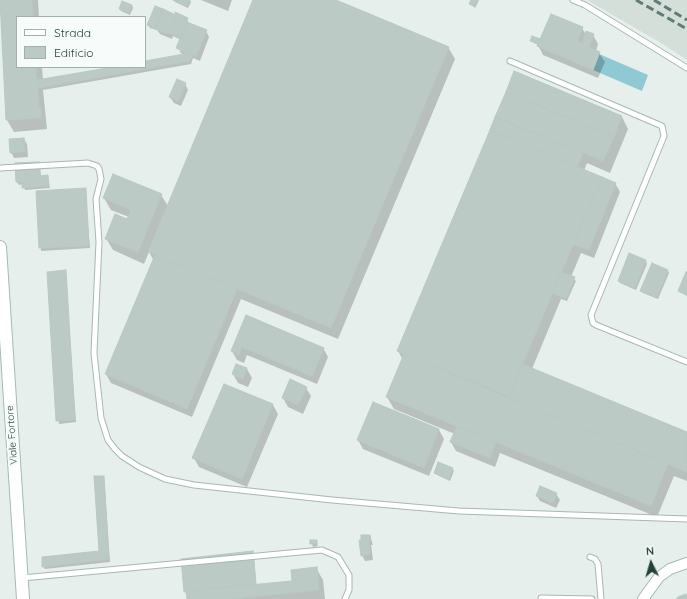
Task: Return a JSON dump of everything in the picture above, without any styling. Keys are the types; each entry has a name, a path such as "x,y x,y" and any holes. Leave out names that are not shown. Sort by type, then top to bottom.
{"main road":[{"name":"Viale Fortore","path":"0,247 23,599"}],"street":[{"path":"643,599 659,577 670,569 687,563"}],"lane":[{"path":"573,0 585,5 687,68"},
{"path":"510,62 662,126 664,136 591,315 593,323 596,325 687,362"},
{"path":"0,168 88,163 97,166 99,169 101,178 96,199 100,242 94,353 101,418 108,440 115,449 129,461 152,473 180,483 216,488 459,511 687,519"},
{"path":"22,578 322,550 338,557 349,575 349,590 345,599"},
{"path":"590,557 595,559 598,564 601,599"},
{"path":"541,598 592,599"}],"shaded area":[{"path":"587,0 687,0 687,60 666,46"}],"water":[{"path":"599,54 648,75 642,91 593,70"}],"building":[{"path":"0,0 32,0 33,16 16,16 16,68 36,68 41,118 6,120"},
{"path":"173,0 190,0 187,6"},
{"path":"253,0 336,0 449,47 331,328 148,252"},
{"path":"471,0 477,0 474,6 469,4"},
{"path":"122,1 132,5 129,13 119,9"},
{"path":"155,6 163,9 155,29 147,25"},
{"path":"163,9 176,15 168,34 155,29"},
{"path":"175,12 188,18 180,38 169,33 176,15"},
{"path":"551,14 583,27 578,41 582,43 586,31 594,34 589,47 600,52 593,70 537,46"},
{"path":"187,22 207,30 196,56 176,48"},
{"path":"532,36 540,39 538,44 530,41"},
{"path":"185,51 193,54 190,61 38,88 37,80 107,68 146,68 146,61 184,54"},
{"path":"514,71 622,116 614,137 506,92"},
{"path":"177,79 186,83 178,101 169,97"},
{"path":"506,92 614,137 603,161 495,117"},
{"path":"495,117 583,153 577,167 490,130"},
{"path":"490,130 602,177 509,396 397,351"},
{"path":"24,138 25,151 10,153 9,139"},
{"path":"39,162 40,176 48,175 49,186 22,188 22,182 16,182 15,163"},
{"path":"113,174 162,194 138,252 105,239 115,214 127,219 131,210 103,198"},
{"path":"602,177 616,183 589,250 573,244"},
{"path":"86,188 89,246 39,248 36,191"},
{"path":"629,253 646,260 635,288 618,281"},
{"path":"155,255 237,289 187,409 105,374"},
{"path":"652,263 668,270 657,297 640,291"},
{"path":"66,270 75,420 56,421 47,272"},
{"path":"561,272 575,277 566,299 552,293"},
{"path":"687,272 687,295 678,291"},
{"path":"246,315 324,348 312,376 242,347 239,355 231,351"},
{"path":"404,354 668,464 651,506 386,397"},
{"path":"236,364 247,368 243,379 232,374"},
{"path":"522,364 687,432 687,472 508,398"},
{"path":"290,379 307,387 298,405 282,398"},
{"path":"224,384 273,404 242,479 192,458"},
{"path":"373,402 439,429 424,468 357,440"},
{"path":"457,426 496,442 490,458 450,442"},
{"path":"438,462 453,468 449,479 434,473"},
{"path":"94,476 104,476 109,559 42,567 42,557 99,551"},
{"path":"540,486 557,493 553,503 536,496"},
{"path":"361,535 370,535 370,554 361,556 359,540 361,540"},
{"path":"310,540 317,540 317,544 310,544"},
{"path":"253,551 256,584 184,592 181,559"},
{"path":"317,567 319,590 232,599 187,599 186,591 292,581 291,570"},
{"path":"686,594 687,599 676,599 678,597"}],"railway":[{"path":"636,0 687,29"},
{"path":"654,0 687,20"}]}
